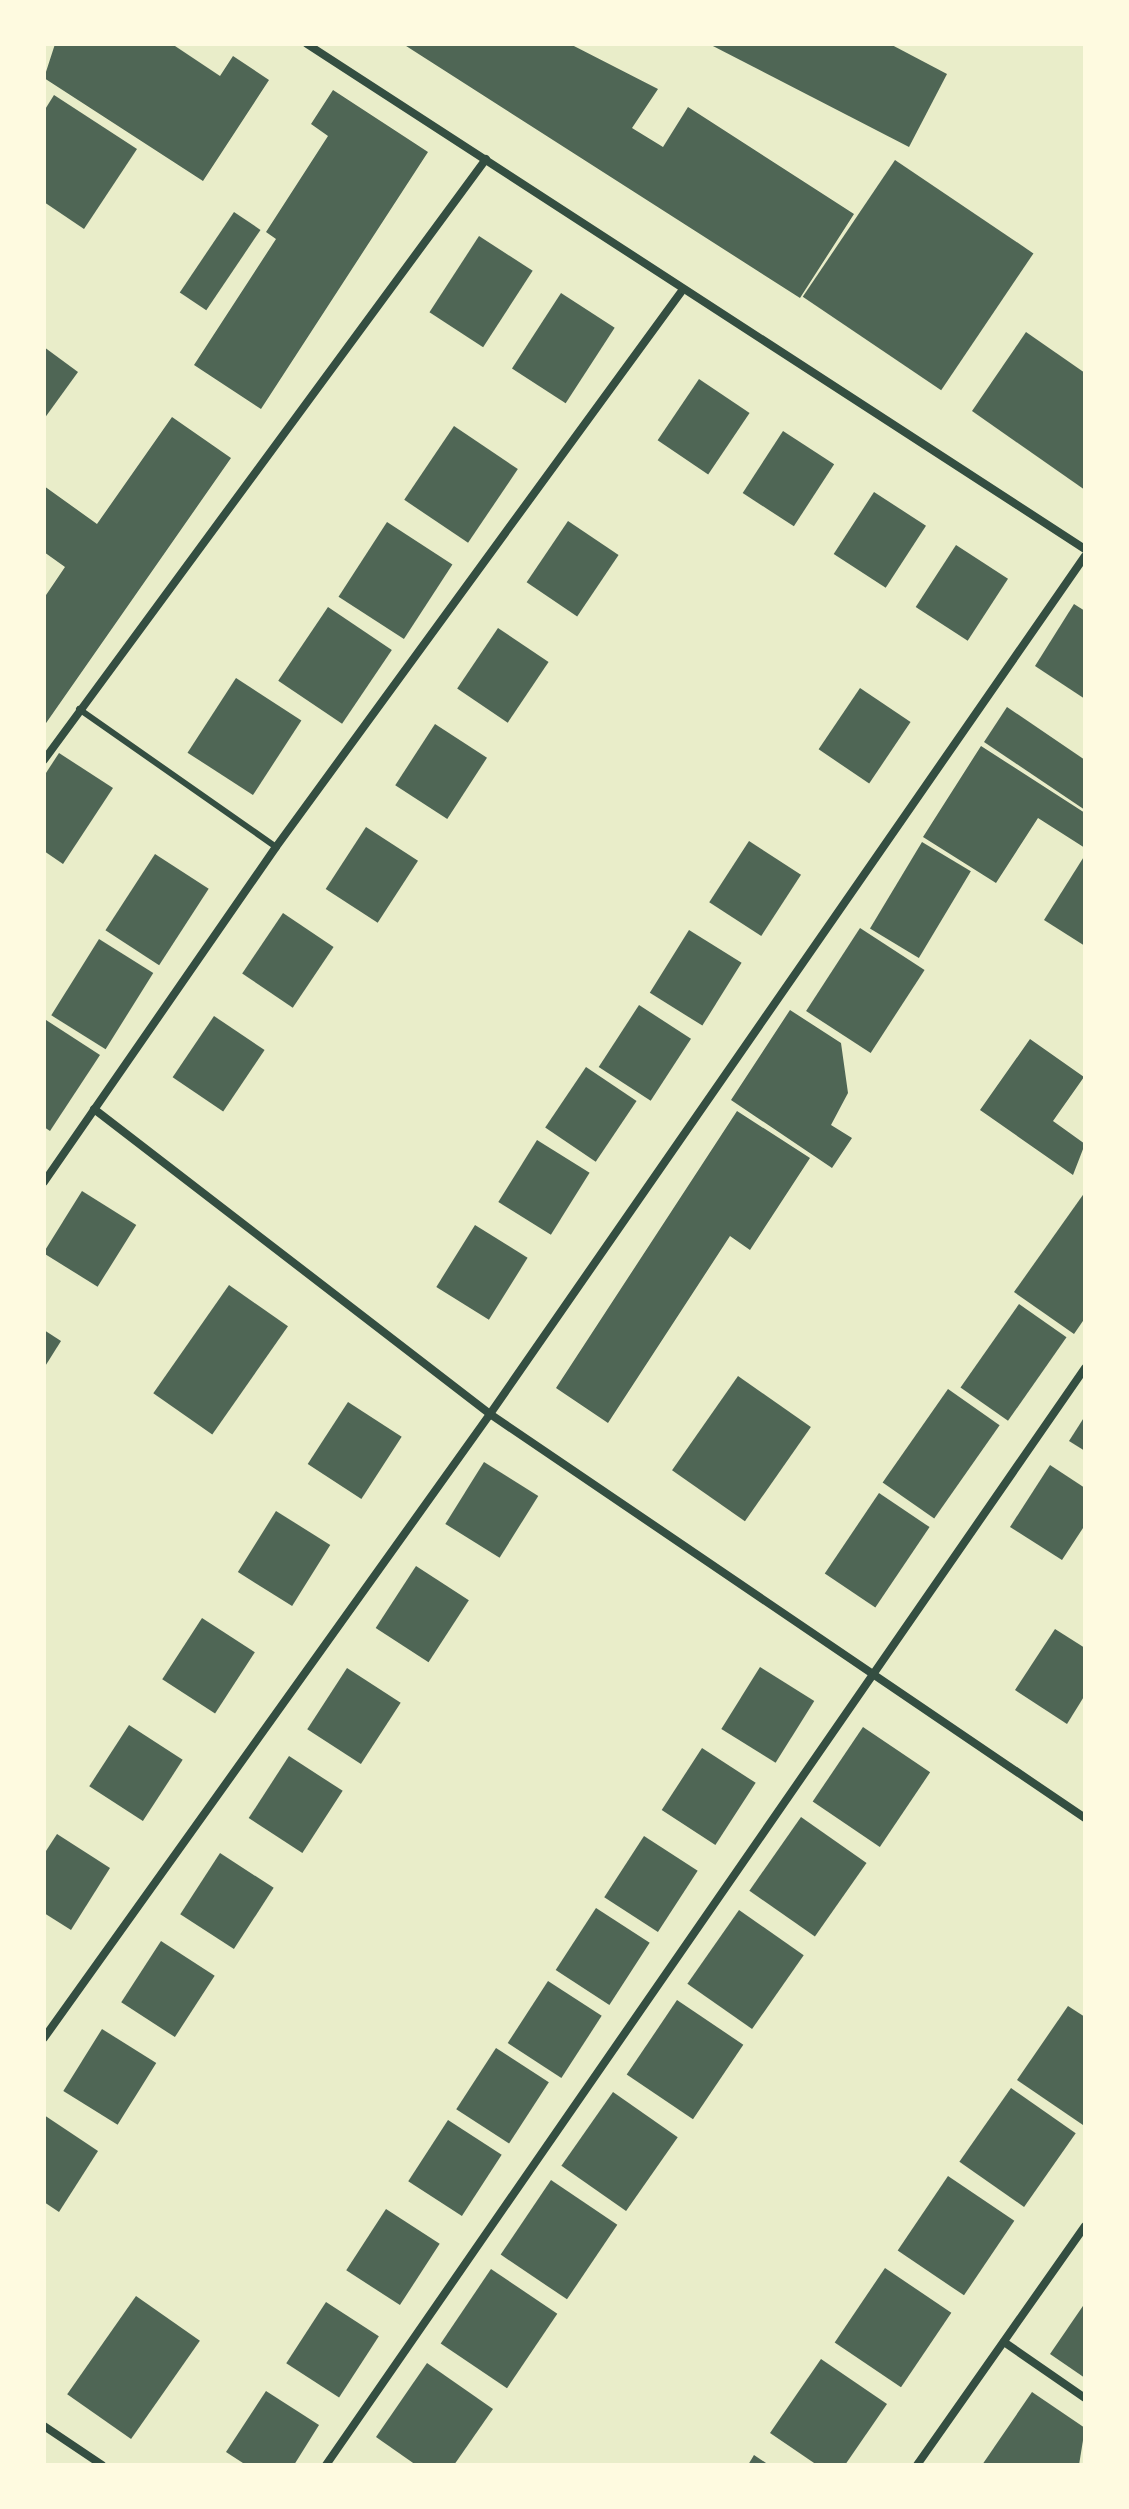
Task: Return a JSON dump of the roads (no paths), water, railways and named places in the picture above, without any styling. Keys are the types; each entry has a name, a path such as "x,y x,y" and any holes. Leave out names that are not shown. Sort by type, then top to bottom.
{"street":[{"path":"307,44 486,159 681,292 1085,549"},
{"path":"44,760 486,159"},
{"path":"44,1182 276,847 681,292"},
{"path":"44,2038 490,1414 1085,556"},
{"path":"94,1109 490,1414 879,1675 1085,1818"},
{"path":"326,2465 879,1675 1085,1368"},
{"path":"917,2465 1085,2226"},
{"path":"1004,2342 1085,2398"},
{"path":"44,2426 102,2465"}],"lane":[{"path":"79,709 276,847"}]}
